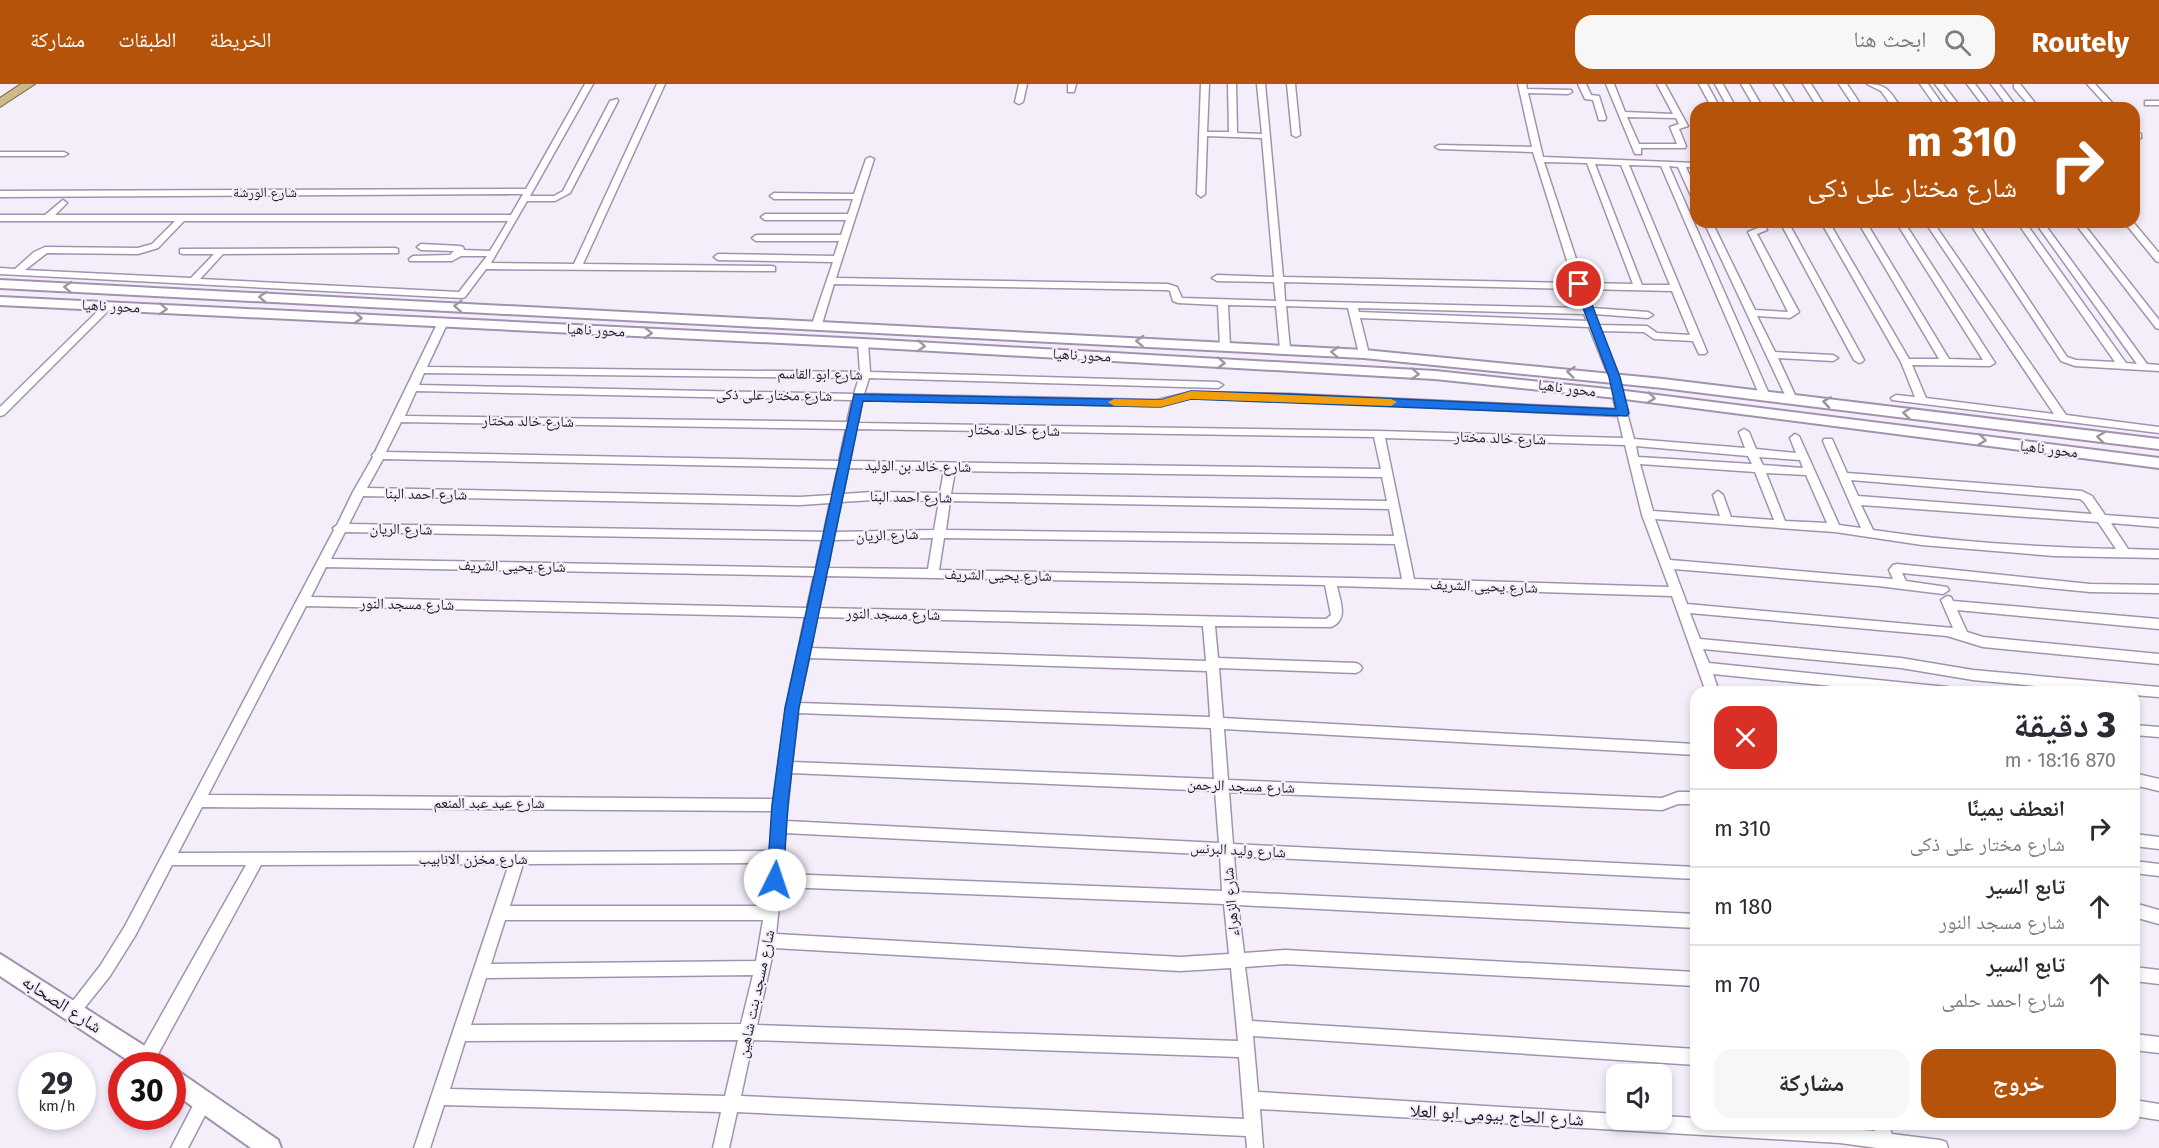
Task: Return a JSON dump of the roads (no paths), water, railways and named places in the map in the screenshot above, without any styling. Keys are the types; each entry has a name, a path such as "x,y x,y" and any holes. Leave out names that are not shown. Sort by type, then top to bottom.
{"main road":[{"path":"0,90 10,84"},
{"path":"0,103 29,84"},
{"name":"محور ناهيا","path":"0,284 817,324 1364,354 1614,377 1791,397 2159,444"},
{"name":"محور ناهيا","path":"0,302 863,343 1424,374 1617,394 2159,463"},
{"path":"506,326 516,310"},
{"path":"1614,377 1617,394"},
{"name":"شارع الصحابه","path":"0,964 135,1052"},
{"path":"186,1087 270,1148"}],"street":[{"path":"0,271 462,295 493,254 589,84"},
{"path":"577,267 661,84"},
{"path":"1019,102 1023,84"},
{"path":"1201,194 1205,84"},
{"path":"1232,84 1233,135"},
{"path":"1261,84 1285,350"},
{"path":"1291,84 1296,135"},
{"path":"1582,84 1588,97 1596,98 1601,115 1621,111 1675,112"},
{"path":"1610,84 1643,163"},
{"path":"1661,84 1684,126 1682,127"},
{"path":"1703,84 1713,102"},
{"path":"1719,84 1729,102"},
{"path":"1744,84 1755,102"},
{"path":"1778,84 1789,102"},
{"path":"1807,84 1818,102"},
{"path":"1843,84 1855,102"},
{"path":"1871,84 1886,86 1894,102"},
{"path":"1924,84 1937,102"},
{"path":"1939,84 1952,102"},
{"path":"1971,84 1985,102"},
{"path":"1995,84 2009,102"},
{"path":"2091,84 2107,102"},
{"path":"2017,86 2030,102"},
{"path":"1568,92 1523,87 1538,155 1588,311 1614,377"},
{"name":"شارع الورشة","path":"0,194 527,195 555,198 566,193 614,101"},
{"path":"2148,103 2159,103"},
{"path":"1635,146 1682,147 1674,127 1690,128"},
{"path":"1204,134 1265,136"},
{"path":"1439,147 1590,160 1690,165"},
{"path":"0,154 64,154"},
{"path":"817,324 870,159"},
{"path":"1590,160 1638,286"},
{"path":"1624,162 1702,352"},
{"path":"1664,164 1690,224"},
{"path":"1681,164 1690,177"},
{"path":"774,196 858,196"},
{"path":"46,218 63,203"},
{"path":"765,217 852,217"},
{"path":"0,218 514,218"},
{"path":"17,272 45,250 138,251 150,248 182,218"},
{"path":"1692,228 1764,394"},
{"path":"1711,228 1791,397"},
{"path":"1751,314 1790,315 1794,312 1752,232 1763,228"},
{"path":"1787,228 1860,360"},
{"path":"1829,228 1905,362 1922,402"},
{"path":"1866,228 1946,363"},
{"path":"1904,228 1989,362 1987,365 1905,362"},
{"path":"1933,228 2063,419"},
{"path":"1977,228 2064,359 2075,363 2159,368"},
{"path":"2025,228 2123,366"},
{"path":"2043,228 2145,368"},
{"path":"2083,228 2159,326"},
{"path":"2133,228 2159,259"},
{"path":"756,238 845,238"},
{"path":"422,247 460,249 458,253"},
{"path":"183,251 395,251"},
{"path":"193,281 221,251"},
{"path":"413,259 448,259 458,253 493,254"},
{"path":"718,257 838,259"},
{"path":"484,266 772,269"},
{"path":"1217,278 1579,284 1676,288"},
{"path":"832,281 1168,287 1174,289 1175,298 1179,301 1280,303 1353,310 1646,329 1654,336 1696,338"},
{"path":"1223,302 1225,346"},
{"path":"0,413 108,306"},
{"path":"1353,310 1588,311 1648,315"},
{"path":"1353,310 1364,354"},
{"path":"73,1011 118,951 168,859 377,455 398,419 443,322"},
{"name":"شارع مسجد بنت شاهين","path":"721,1148 768,941 780,805 792,708 823,571 858,397 865,375 863,343"},
{"path":"1771,355 1833,358"},
{"name":"شارع ابو القاسم","path":"422,370 865,375 1218,386"},
{"name":"شارع مختار على ذكى","path":"412,388 1157,403 1191,395 1289,393 1623,413"},
{"path":"1617,394 1648,515 1711,686"},
{"path":"1896,398 2159,430"},
{"name":"شارع خالد مختار","path":"398,419 852,428 1379,434 1630,442 1803,457"},
{"path":"1744,432 1781,524"},
{"path":"1379,434 1409,583"},
{"path":"1795,438 1835,528"},
{"path":"1828,441 1868,532"},
{"name":"شارع خالد بن الوليد","path":"377,455 1386,473"},
{"path":"1633,460 1810,472"},
{"path":"933,574 950,467"},
{"path":"1842,476 2082,495 2088,499 2125,553"},
{"name":"شارع احمد البنا","path":"358,492 800,501 861,496 1393,505"},
{"path":"1718,495 1727,520"},
{"path":"1853,500 2159,523"},
{"path":"1648,515 1835,528 1922,541 2054,552 2159,554"},
{"name":"شارع الريان","path":"339,528 830,536 938,534 1399,540"},
{"name":"شارع يحيى الشريف","path":"321,563 1330,581 1675,592"},
{"path":"1665,564 1901,584 1943,590"},
{"path":"1901,584 1897,568 2084,587 2159,589"},
{"path":"1936,572 1962,635"},
{"name":"شارع مسجد النور","path":"302,601 1331,623 1337,615 1330,581"},
{"path":"1950,605 2159,624"},
{"path":"1681,608 1947,631 1983,642 2159,659"},
{"name":"شارع الزهراء","path":"1209,621 1230,898 1245,1028 1255,1148"},
{"path":"1695,643 1901,663 1973,675 2093,686"},
{"path":"804,653 1356,668"},
{"path":"1705,668 1886,686"},
{"path":"2140,690 2159,692"},
{"path":"792,708 1217,723 1690,750"},
{"path":"2140,730 2159,732"},
{"name":"شارع مسجد الرحمن","path":"784,767 1662,804 1682,797 1690,798"},
{"path":"2140,779 2159,785"},
{"name":"شارع عيد عبد المنعم","path":"198,801 780,805"},
{"name":"شارع وليد البرنس","path":"778,827 1690,873"},
{"path":"2140,841 2159,843"},
{"name":"شارع مخزن الانابيب","path":"168,859 777,857"},
{"path":"422,1148 518,859"},
{"path":"155,1052 256,860"},
{"path":"2140,868 2159,870"},
{"path":"775,880 1230,898 1690,921"},
{"path":"2140,912 2159,917"},
{"path":"500,913 772,913"},
{"path":"768,941 1180,964 1296,958 1690,979"},
{"path":"481,971 762,968"},
{"path":"2140,975 2159,977"},
{"path":"1245,1028 1690,1057"},
{"path":"460,1033 749,1032 1247,1049"},
{"path":"2140,1043 2159,1045"},
{"path":"439,1097 732,1104 1253,1128"},
{"path":"179,1148 205,1100"},
{"name":"شارع الحاج بيومى ابو العلا","path":"1252,1100 1690,1126"},
{"path":"2140,1109 2159,1112"},
{"name":"شارع الحاج بيومى ابو العلا","path":"1756,1130 1840,1135 1888,1144 1940,1148"},
{"path":"1882,1130 1888,1144"}]}
